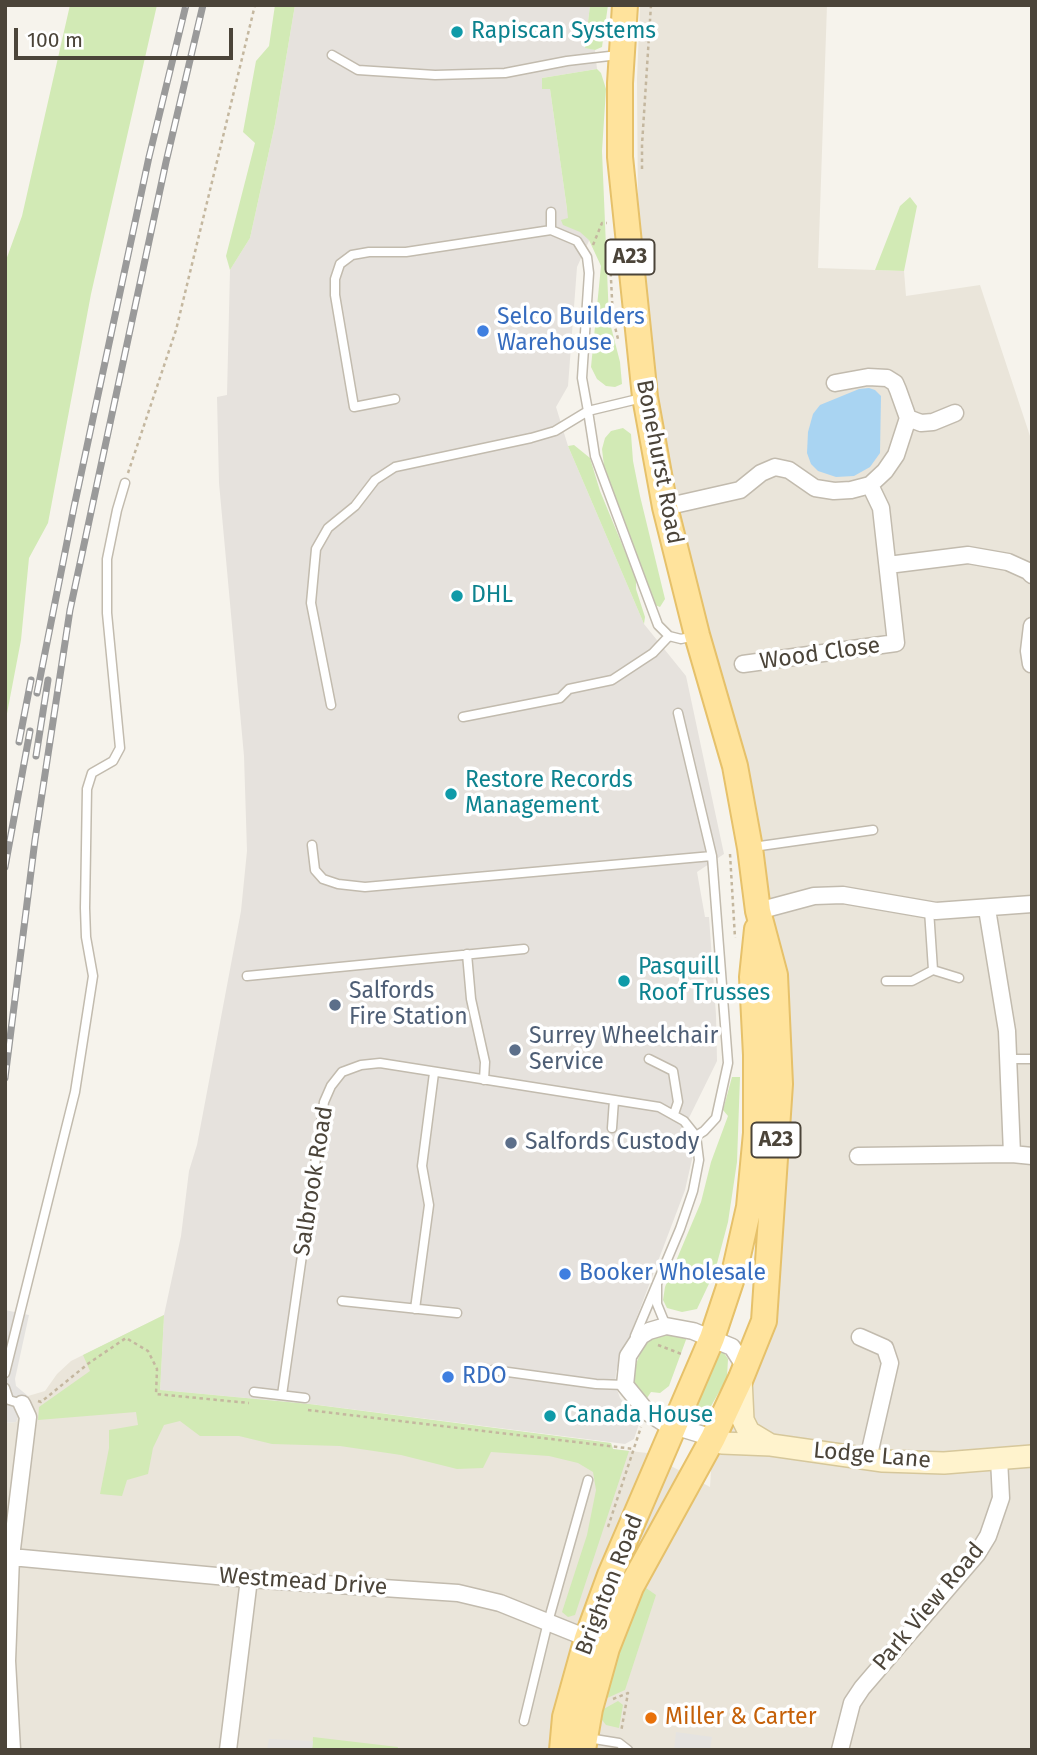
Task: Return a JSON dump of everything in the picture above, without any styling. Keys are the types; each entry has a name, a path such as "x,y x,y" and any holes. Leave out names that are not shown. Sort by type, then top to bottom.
{"main road":[{"name":"Bonehurst Road","path":"625,5 621,55 620,157 645,397 665,508 697,635 736,766 740,847 775,975 780,1084 764,1321 713,1438"},
{"name":"Bonehurst Road","path":"675,1426 702,1335 735,1269 749,1207 756,1133 752,977 758,911"},
{"name":"Brighton Road","path":"562,1750 565,1717 587,1638 610,1575 675,1426"},
{"name":"Brighton Road","path":"584,1744 590,1709 607,1648 631,1587 713,1438"}],"street":[{"path":"665,508 740,490 761,473 775,467 789,470 815,488 824,490 851,490 870,485 885,471 896,455 908,418 895,383 887,378 868,377 835,383"},
{"path":"908,418 933,422 955,414"},
{"path":"870,485 881,508 888,565 968,555 1008,562 1032,575"},
{"name":"Wood Close","path":"743,664 896,643 888,565"},
{"path":"1031,664 1029,651 1032,626"},
{"path":"758,911 814,896 843,895 929,910 988,909 1032,904"},
{"path":"988,909 1007,1031 1013,1154"},
{"path":"858,1156 1032,1156"},
{"path":"713,1438 664,1423 647,1412 625,1385 628,1356 641,1336 666,1326 702,1335 732,1347 743,1372 743,1420 749,1432 771,1446"},
{"path":"860,1337 885,1348 890,1363 867,1459"},
{"path":"12,1750 7,1661 11,1557 28,1417 22,1404"},
{"name":"Lodge Lane","path":"713,1438 722,1443 771,1446 867,1459 944,1463 1032,1455"},
{"name":"Park View Road","path":"840,1750 852,1703 862,1688 969,1563 988,1536 1000,1498 999,1459"},
{"name":"Westmead Drive","path":"11,1557 458,1593 500,1603 587,1638"},
{"path":"228,1750 249,1578"}],"lane":[{"path":"331,55 358,70 452,75 505,73 567,61 621,55"},
{"path":"551,212 551,230"},
{"path":"395,399 354,407 335,295 335,279 340,264 352,255 369,252 406,252 551,230 577,241 587,257 589,273 582,378 595,456 658,625 669,636 681,639 697,635"},
{"path":"331,705 311,603 316,549 328,528 355,506 375,480 395,467 531,438 555,431 588,411 645,397"},
{"path":"5,1373 75,1092 93,976 86,937 85,908 87,789 92,773 113,761 120,748 107,624 107,559 125,483"},
{"path":"463,717 560,698 569,689 612,680 653,653 669,636"},
{"path":"628,1356 693,1191 699,1160 695,1136 716,1118 728,1063 712,856 678,713"},
{"path":"740,847 873,830"},
{"path":"312,845 315,870 323,879 338,884 365,887 712,856"},
{"path":"929,910 933,970"},
{"path":"247,976 524,949"},
{"path":"467,954 471,999 485,1062 484,1080"},
{"path":"886,981 912,981 933,970 959,978"},
{"path":"649,1059 673,1071 678,1102 674,1114"},
{"path":"1009,1059 1032,1059"},
{"name":"Salbrook Road","path":"282,1395 324,1102 331,1086 342,1072 360,1065 380,1063 659,1107 684,1121 695,1136"},
{"path":"415,1309 429,1205 422,1166 434,1073"},
{"path":"612,1128 614,1100"},
{"path":"657,1281 657,1304 666,1326"},
{"path":"342,1301 457,1313"},
{"path":"493,1370 596,1384 625,1385"},
{"path":"5,1388 9,1400 22,1404"},
{"path":"254,1392 305,1398"},
{"path":"524,1721 548,1622 589,1480"},
{"path":"584,1744 619,1743 628,1750"}],"path":[{"path":"125,483 176,330 255,5"},
{"path":"587,257 602,223 609,223 609,232"},
{"path":"610,258 613,318 620,343"},
{"path":"736,948 740,847"},
{"path":"649,1331 652,1342 684,1355 702,1335"},
{"path":"606,1534 647,1412"},
{"path":"590,1709 628,1693 621,1733 611,1731"}],"shaded area":[{"path":"295,5 590,5 585,47 595,50 597,69 542,78 550,89 567,209 594,230 577,267 568,386 556,407 568,446 644,624 686,676 724,854 697,872 705,917 709,917 717,1061 683,1130 693,1155 685,1190 616,1372 615,1384 620,1398 640,1421 634,1439 625,1444 310,1404 160,1390 164,1315 181,1236 189,1171 197,1145 241,911 247,851 244,756 219,483 217,397 227,395 230,270 250,238 275,124"},
{"path":"640,5 827,5 818,268 904,271 906,296 980,285 1032,442 1032,1750 5,1750 5,1423 16,1422 28,1396 45,1391 71,1361 164,1315 160,1390 309,1404 611,1443 613,1449 647,1453 710,1487 713,1438 764,1321 779,1057 657,394 638,216 637,79"},
{"path":"5,1310 29,1315 15,1379 16,1386 28,1396 16,1422 5,1423"},
{"path":"676,1732 712,1737 710,1750 674,1750"},
{"path":"269,1739 313,1741 312,1750 267,1750"}],"green space":[{"path":"70,5 157,5 91,294 48,523 29,558 21,640 5,724 5,263 22,216"},
{"path":"275,5 295,5 275,124 250,238 230,270 226,256 255,143 243,132 256,61 269,46"},
{"path":"590,5 608,5 602,47 595,50 585,48"},
{"path":"597,69 606,89 602,151 609,319 620,362 622,384 615,387 606,386 597,379 591,367 601,266 589,240 580,232 563,225 561,220 568,218 550,89 542,89 542,78"},
{"path":"910,197 917,206 904,271 875,270 900,206"},
{"path":"623,428 631,434 640,496 665,599 660,607 655,605 604,466 602,449 605,438 611,431"},
{"path":"574,445 590,458 600,491 636,578 636,589 645,617 644,624 568,446"},
{"path":"732,1077 740,1077 737,1162 728,1222 715,1271 697,1309 682,1312 667,1308 663,1300 665,1287 701,1202 711,1162 728,1116 723,1110"},
{"path":"164,1315 160,1390 309,1404 611,1443 613,1449 629,1451 575,1615 568,1617 562,1612 587,1535 596,1490 593,1472 578,1463 549,1456 491,1452 483,1468 457,1469 401,1455 340,1446 272,1444 239,1436 200,1436 180,1421 164,1425 153,1448 148,1474 127,1480 122,1496 100,1494 109,1448 109,1430 138,1425 136,1412 38,1420 39,1407 90,1371 83,1355"},
{"path":"662,1334 687,1337 669,1386 660,1393 651,1392 647,1398 639,1393 634,1385 635,1367 647,1339"},
{"path":"716,1350 722,1350 728,1359 727,1378 706,1415 700,1420 693,1419 691,1415"},
{"path":"646,1588 656,1595 625,1690 605,1699 635,1608"},
{"path":"618,1701 623,1705 619,1728 606,1725 599,1716 600,1711"},
{"path":"313,1737 398,1747 397,1750 312,1750"}],"water":[{"path":"869,388 881,396 880,453 870,467 854,476 836,477 818,471 811,464 807,453 808,432 813,414 820,405 859,389"}],"railway":[{"path":"37,693 149,157 186,5"},
{"path":"5,1078 35,840 70,610 166,162 203,5"},
{"path":"19,742 31,680"},
{"path":"36,756 48,680"},
{"path":"5,867 30,731"}],"place":[{"name":"Rapiscan Systems","path":"457,32"},
{"name":"Selco Builders Warehouse","path":"483,331"},
{"name":"DHL","path":"457,596"},
{"name":"Restore Records Management","path":"451,794"},
{"name":"Pasquill Roof Trusses","path":"624,981"},
{"name":"Salfords Fire Station","path":"335,1005"},
{"name":"Surrey Wheelchair Service","path":"515,1050"},
{"name":"Salfords Custody","path":"511,1143"},
{"name":"Booker Wholesale","path":"565,1274"},
{"name":"RDO","path":"448,1377"},
{"name":"Canada House","path":"550,1416"},
{"name":"Miller & Carter","path":"651,1718"}]}
